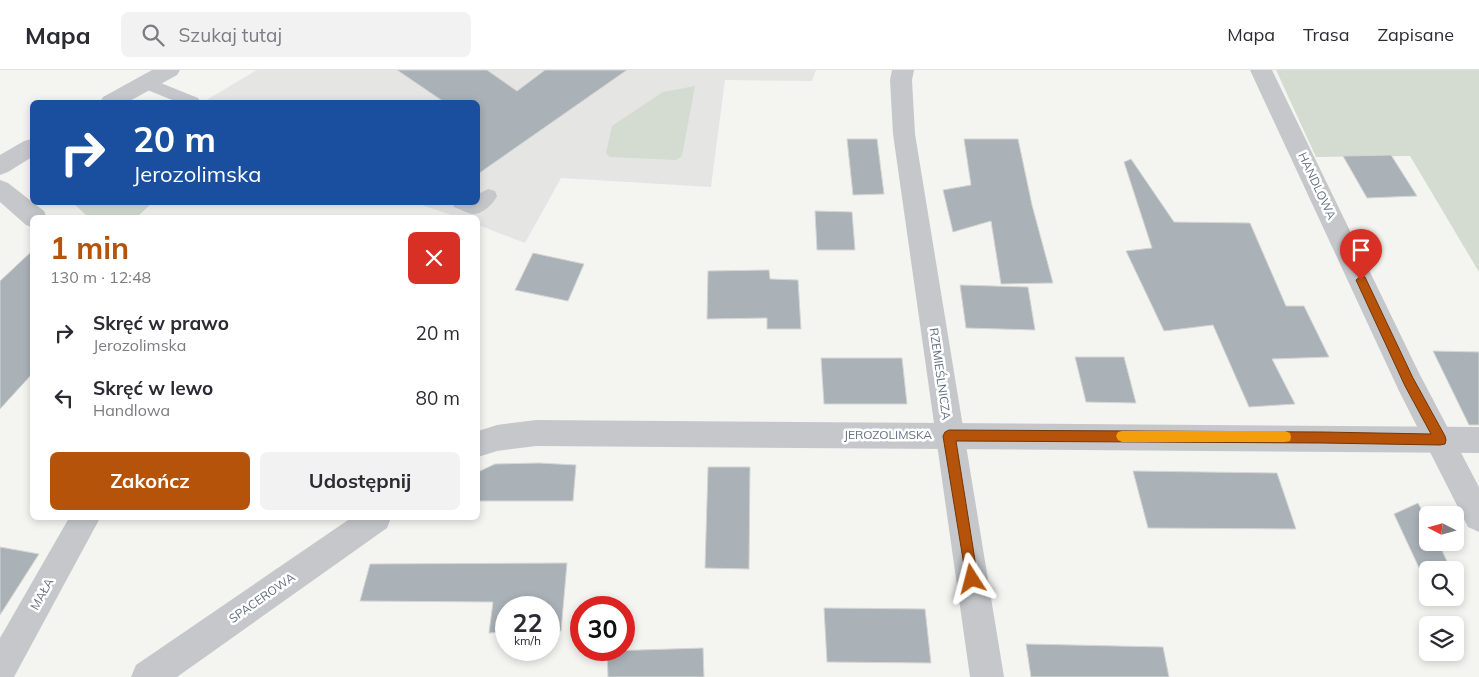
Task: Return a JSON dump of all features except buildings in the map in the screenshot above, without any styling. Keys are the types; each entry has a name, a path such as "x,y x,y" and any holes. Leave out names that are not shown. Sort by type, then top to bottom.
{"street":[{"path":"116,100 169,70"},
{"name":"RZEMIEŚLNICZA","path":"903,70 904,134 949,436 988,677"},
{"name":"HANDLOWA","path":"1261,70 1409,382 1479,517"},
{"path":"0,166 30,149"},
{"path":"0,189 31,215"},
{"name":"JEROZOLIMSKA","path":"480,443 497,438 536,433 1479,440"},
{"name":"MAŁA","path":"0,670 84,520"},
{"name":"SPACEROWA","path":"148,677 373,520"}],"lane":[{"path":"146,83 187,100"},
{"path":"480,202 488,196"}],"shaded area":[{"path":"257,70 816,70 812,81 725,80 711,187 561,178 525,243 480,226 480,215 451,215 422,205 480,205 480,100 206,100"},
{"path":"1276,70 1479,70 1479,272 1410,156 1316,157"},
{"path":"695,86 682,156 676,160 610,157 606,153 612,126 663,92"},
{"path":"75,205 150,205 139,215 86,215"}],"slow traffic":[{"path":"1122,436 1285,437"}],"route":[{"path":"972,579 949,436 1322,437 1440,440 1409,382 1361,280"}]}
